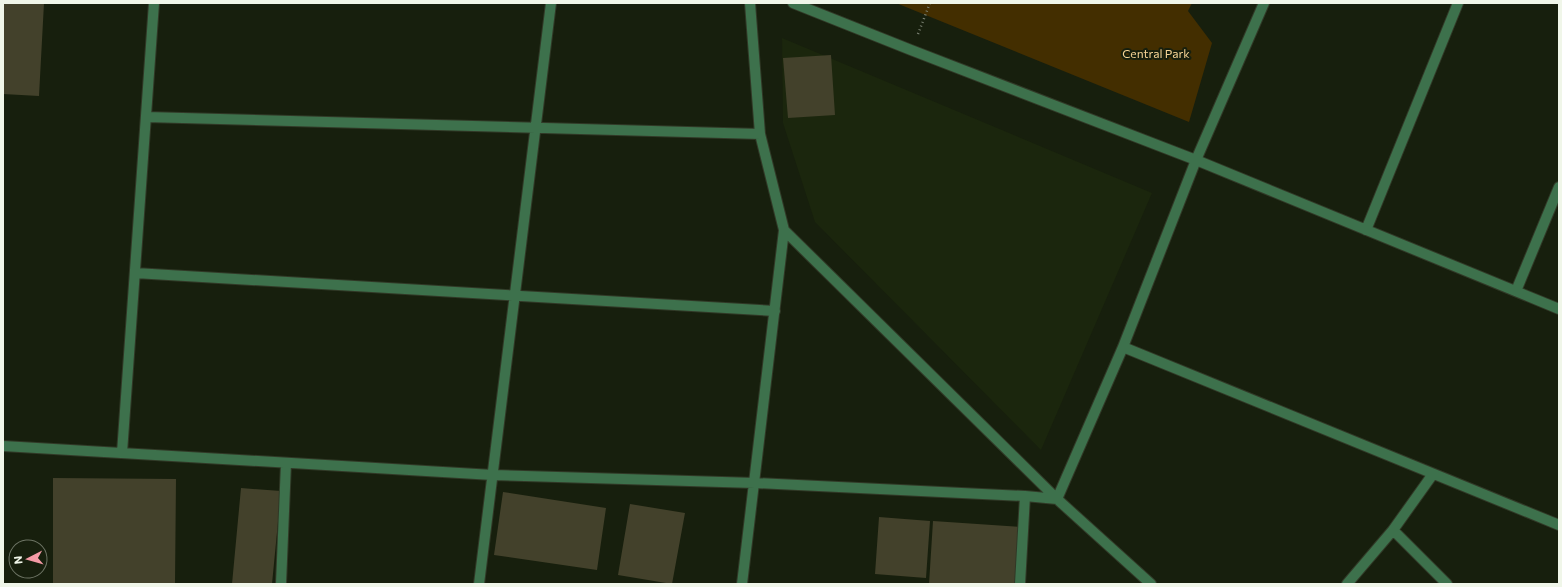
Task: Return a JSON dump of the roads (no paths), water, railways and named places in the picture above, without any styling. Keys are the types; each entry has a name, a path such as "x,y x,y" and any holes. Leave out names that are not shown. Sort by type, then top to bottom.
{"street":[{"path":"122,453 154,3"},
{"path":"479,584 551,3"},
{"path":"742,584 784,230 760,134 750,3"},
{"path":"793,3 1196,160 1559,309"},
{"path":"1057,499 1123,347 1196,160 1264,3"},
{"path":"1366,230 1458,3"},
{"path":"146,117 760,134"},
{"path":"1516,291 1559,187"},
{"path":"784,230 1057,499 1151,584"},
{"path":"135,273 775,311"},
{"path":"1123,347 1559,525"},
{"path":"3,446 493,475 755,483 1026,496 1057,499"},
{"path":"281,584 286,463"},
{"path":"1348,584 1393,530 1433,474"},
{"path":"1020,584 1026,496"},
{"path":"1393,530 1447,584"}],"park label":[{"name":"Central Park","path":"1156,53"}]}
